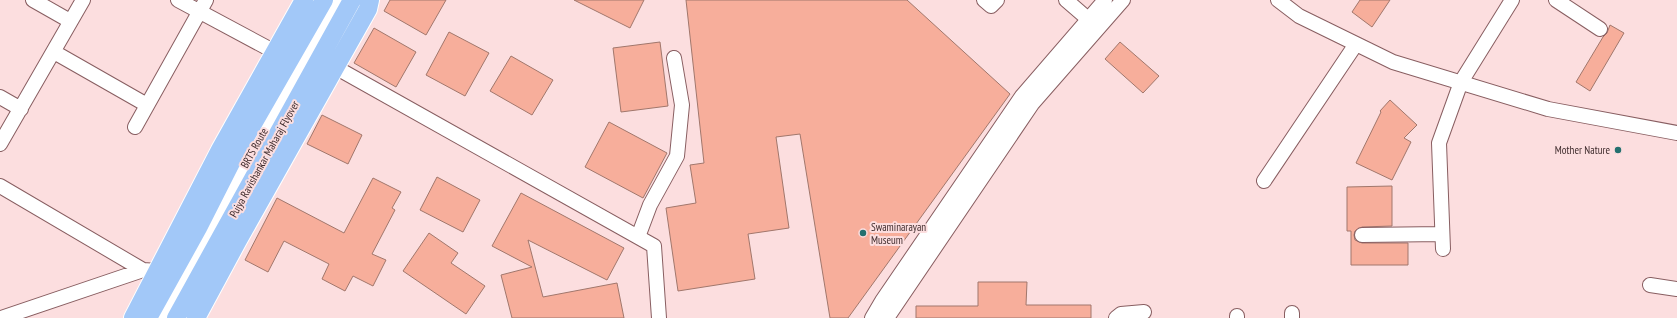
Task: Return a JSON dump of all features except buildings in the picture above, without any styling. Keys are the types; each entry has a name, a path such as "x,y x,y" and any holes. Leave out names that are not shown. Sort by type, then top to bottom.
{"main road":[{"path":"133,318 150,270 220,150 304,0"},
{"path":"148,318 198,228 234,157 324,0"},
{"name":"Pujya Ravishankar Maharaj Flyover","path":"176,318 352,0"},
{"path":"196,318 368,9 370,0"}],"street":[{"path":"33,0 70,21"},
{"path":"0,144 83,0"},
{"path":"178,0 202,6 275,52"},
{"name":"BRTS Route","path":"161,318 337,0"},
{"path":"984,0 991,6 997,0"},
{"path":"1066,0 1088,19"},
{"path":"872,318 882,301 1022,96 1105,0"},
{"path":"887,318 1032,104 1123,0"},
{"path":"1278,0 1299,16 1393,62 1548,108 1677,133"},
{"path":"1444,249 1442,234 1439,143 1461,82 1512,0"},
{"path":"1556,0 1600,29"},
{"path":"135,127 202,6"},
{"path":"1264,181 1356,44"},
{"path":"54,52 147,105"},
{"path":"638,237 650,205 677,156 682,104 674,58"},
{"path":"335,67 654,246 659,318"},
{"path":"0,97 21,109"},
{"path":"0,186 150,270"},
{"path":"1362,235 1442,234"},
{"path":"1,318 150,270"},
{"path":"1650,285 1677,289"},
{"path":"1116,318 1121,314 1144,312"}],"place":[{"name":"Mother Nature","path":"1618,150"},
{"name":"Swaminarayan Museum","path":"863,233"}]}
